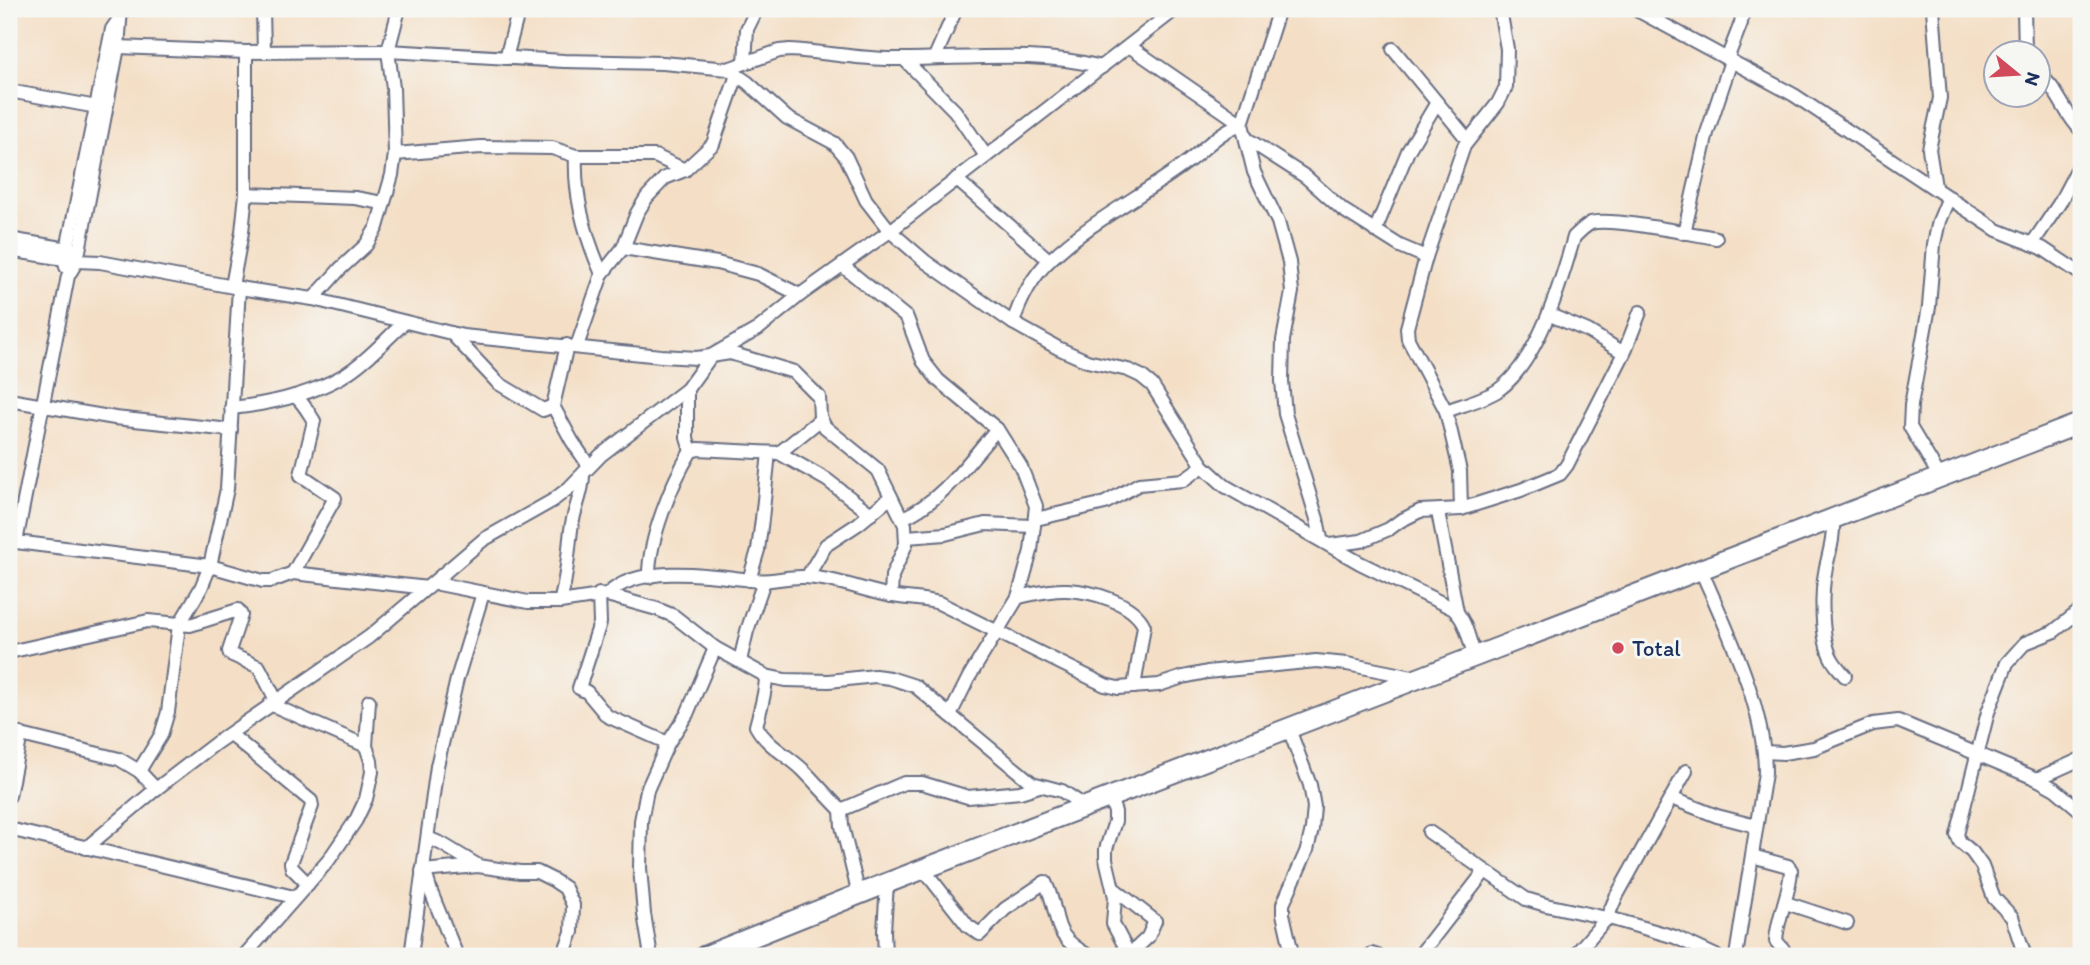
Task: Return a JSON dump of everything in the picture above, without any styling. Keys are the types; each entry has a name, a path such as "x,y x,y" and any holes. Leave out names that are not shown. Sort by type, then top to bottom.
{"highway":[{"path":"705,956 747,948 887,883 2081,423"}],"street":[{"path":"263,9 264,52"},
{"path":"313,299 372,237 392,175 395,154 393,88 387,51 399,9"},
{"path":"506,58 519,9"},
{"path":"745,63 747,29 757,9"},
{"path":"934,57 956,9"},
{"path":"86,848 156,789 273,702 369,637 492,533 552,501 687,389 711,356 758,329 800,295 890,231 1176,9"},
{"path":"1279,9 1242,124 1254,172 1278,222 1289,262 1292,292 1283,340 1282,381 1285,414 1326,542"},
{"path":"1461,509 1461,471 1446,411 1408,339 1409,316 1426,257 1468,140 1498,103 1506,87 1507,49 1500,9"},
{"path":"1635,9 1794,95 1997,230 2042,248 2081,274"},
{"path":"1684,233 1707,133 1743,9"},
{"path":"1933,9 1940,98 1929,149 1935,187"},
{"path":"2024,9 2025,38"},
{"path":"72,255 118,47 120,14"},
{"path":"120,14 112,29 68,276 12,541 210,566 262,580 272,581 293,573 431,586 528,602 560,602 603,595 657,608 674,616 715,648 766,676 786,680 828,681 862,676 890,678 915,686 1032,783 1062,791 1086,807"},
{"path":"1129,46 1242,124"},
{"path":"118,47 246,52 387,51 663,63 733,72 787,118 826,137 841,150 866,200 890,231 926,262 1013,323 1058,348 1087,361 1141,376 1152,385 1203,466 1225,486 1354,559 1457,612"},
{"path":"1393,49 1468,140"},
{"path":"560,602 569,561 571,528 586,471 553,406 572,346 601,274 623,248 637,213 647,197 665,178 685,170 713,144 733,72 745,63 790,50 878,59 1061,59 1102,67"},
{"path":"139,771 161,734 168,712 179,625 201,588 210,566 227,489 236,287 246,194 246,52"},
{"path":"904,59 955,111 986,156"},
{"path":"2052,88 2081,130"},
{"path":"9,92 97,107"},
{"path":"1375,230 1408,151 1436,104"},
{"path":"1013,323 1030,285 1049,260 1078,236 1187,163 1228,128 1242,124"},
{"path":"1247,139 1307,177 1343,210 1400,246 1426,257"},
{"path":"395,154 481,147 552,148 576,156 655,156 685,170"},
{"path":"576,156 579,208 601,274"},
{"path":"2032,244 2059,204 2081,162"},
{"path":"956,179 1049,260"},
{"path":"246,194 355,198 383,203"},
{"path":"1940,477 1910,426 1911,405 1928,307 1934,244 1939,220 1950,197"},
{"path":"1446,411 1496,391 1518,369 1550,315 1574,237 1583,228 1593,223 1631,225 1716,238"},
{"path":"9,239 100,262 313,299 451,333 697,358 730,353 794,372 819,397 821,419 825,427 878,470 903,519 907,537 897,569 892,576 891,596"},
{"path":"623,248 717,262 758,274 800,295"},
{"path":"9,250 72,255"},
{"path":"843,266 907,318 923,361 938,380 997,429 1021,467 1036,506 1031,551 1018,597 969,677 950,715"},
{"path":"1326,542 1361,541 1420,511 1461,509 1560,474 1624,353 1640,313"},
{"path":"1550,315 1588,331 1624,353"},
{"path":"231,408 269,404 295,397 342,376 404,323"},
{"path":"451,333 498,383 543,410 553,406"},
{"path":"649,577 649,565 663,513 691,451 687,438 687,389"},
{"path":"293,573 335,498 301,475 314,421 301,401 295,397"},
{"path":"9,400 116,418 231,430"},
{"path":"749,580 758,550 774,453 821,419"},
{"path":"903,519 922,510 936,499 997,429"},
{"path":"691,451 698,449 774,453 821,475 871,514"},
{"path":"907,537 944,534 985,524 1035,523 1105,502 1139,484 1183,480 1203,466"},
{"path":"807,577 826,545 891,497"},
{"path":"1438,512 1457,612 1475,657"},
{"path":"1833,519 1834,535 1823,589 1824,619 1826,642 1832,659 1845,676"},
{"path":"1354,559 1361,541"},
{"path":"1701,570 1735,649 1765,752 1765,773 1736,956"},
{"path":"668,743 607,716 587,692 579,688 600,623 603,595 628,581 649,577 698,573 764,581 807,577 891,596 917,597 939,603 1105,685 1118,688 1159,685 1207,672 1317,661 1347,664 1419,679"},
{"path":"740,661 764,581"},
{"path":"1018,597 1065,590 1108,599 1125,607 1142,621 1144,626 1134,687"},
{"path":"411,956 439,755 457,679 483,593"},
{"path":"9,652 148,621 179,625 208,621 237,610 241,615 230,654 259,667 273,702 366,746"},
{"path":"2023,956 2012,917 1994,898 1982,866 1957,835 1988,712 2007,663 2025,643 2053,632 2081,610"},
{"path":"652,956 641,892 641,821 647,790 668,743 687,714 715,648"},
{"path":"766,676 766,688 758,710 756,726 767,741 803,770 841,810 842,826 859,895"},
{"path":"244,956 309,884 341,843 366,799 372,772 366,746 369,701"},
{"path":"1765,752 1783,753 1814,748 1873,724 1898,721 2037,779 2055,789 2081,811"},
{"path":"1289,729 1310,785 1314,807 1307,850 1283,904 1292,953"},
{"path":"9,796 15,733 119,759 139,771 156,789"},
{"path":"230,734 311,801 312,806 291,863 292,868 309,884"},
{"path":"2037,779 2081,759"},
{"path":"1574,956 1607,918 1686,771"},
{"path":"841,810 904,783 922,783 968,797 1020,792 1039,786"},
{"path":"1110,798 1115,821 1106,849 1106,859 1116,907 1113,924 1129,956 1148,937 1155,921 1113,888"},
{"path":"1671,798 1717,816 1756,826"},
{"path":"9,829 295,897"},
{"path":"1429,832 1526,899 1675,937 1716,956"},
{"path":"428,838 478,866"},
{"path":"1752,856 1788,866 1791,870 1776,941 1783,949 1781,956"},
{"path":"424,871 478,866 537,872 565,888 573,905 574,921 563,956"},
{"path":"924,870 968,926 980,934 1005,909 1045,883 1061,935 1072,947 1089,956"},
{"path":"424,871 457,956"},
{"path":"1419,956 1485,871"},
{"path":"885,956 887,883"},
{"path":"1786,903 1847,923"}],"place":[{"name":"Total","path":"1618,648"}]}
